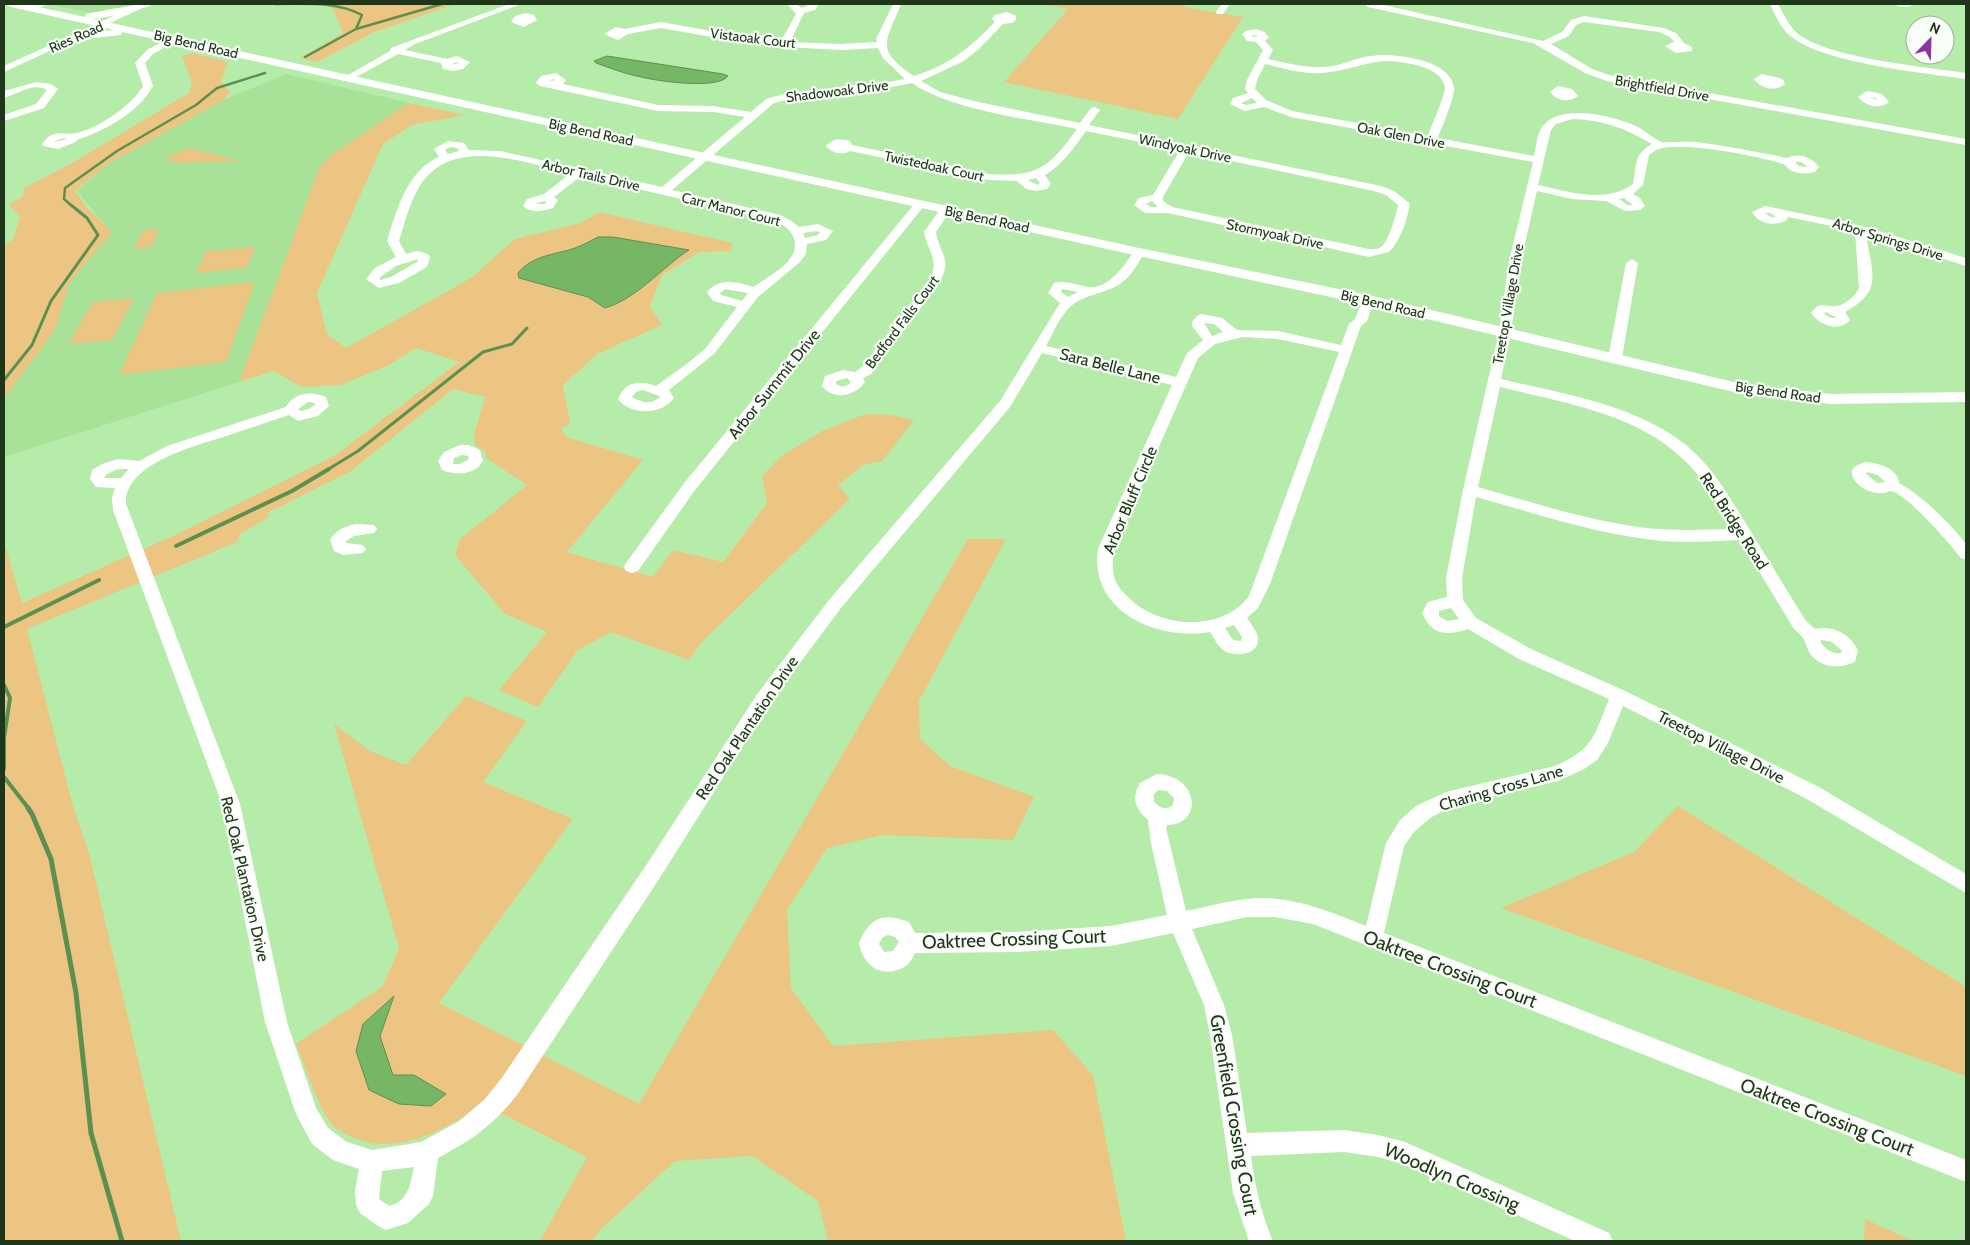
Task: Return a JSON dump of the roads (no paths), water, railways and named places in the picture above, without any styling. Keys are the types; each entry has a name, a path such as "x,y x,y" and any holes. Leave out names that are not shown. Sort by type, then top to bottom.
{"main road":[{"name":"Big Bend Road","path":"11,4 38,6 63,15 297,68 1362,299 1742,389 1783,395 1845,400 1966,397"},
{"path":"63,15 107,14 147,4"},
{"path":"147,4 137,11 132,19 150,34"},
{"path":"60,44 73,28 71,22 63,15"},
{"path":"60,44 96,34 150,34"}],"street":[{"name":"Ries Road","path":"4,70 147,4"},
{"path":"348,78 394,50 412,42 518,4"},
{"path":"784,44 795,6 812,8 815,4"},
{"path":"882,45 881,39 897,4"},
{"path":"1220,12 1226,4"},
{"name":"Brightfield Drive","path":"1368,4 1384,5 1544,44 1597,76 1966,142"},
{"path":"1774,4 1784,23 1795,37 1798,46 1966,76"},
{"path":"1899,4 1910,4"},
{"path":"503,9 518,18"},
{"path":"1544,44 1566,34 1570,24 1574,21 1584,19 1661,30 1673,35 1679,44"},
{"name":"Shadowoak Drive","path":"704,157 770,101 788,95 816,91 862,90 912,80 958,60 1001,21"},
{"name":"Vistaoak Court","path":"625,32 653,25 669,25 734,38 784,44 841,47 882,45"},
{"path":"72,138 86,134 132,106 143,96 148,86 140,63 150,52 173,39"},
{"path":"1253,95 1250,86 1268,50 1259,40"},
{"name":"Windyoak Drive","path":"882,45 883,51 890,61 912,80 937,94 972,104 1390,193 1404,204 1404,209 1390,246 1383,252"},
{"path":"394,50 448,62"},
{"path":"1263,61 1318,70 1339,68 1360,60 1380,58 1400,59 1428,66 1444,76 1450,89 1431,142"},
{"path":"4,95 32,86 45,85 53,90 40,106 4,118"},
{"path":"554,85 658,108 713,109 752,116"},
{"path":"1770,86 1770,107"},
{"name":"Oak Glen Drive","path":"1266,104 1245,108 1235,104 1237,100 1253,95 1266,104 1291,114 1431,142 1538,160"},
{"path":"1567,98 1579,116"},
{"path":"1873,103 1876,125"},
{"name":"Twistedoak Court","path":"848,147 989,178 1021,179 1029,187 1039,188 1046,184 1039,174 1056,163 1095,110"},
{"name":"Treetop Village Drive","path":"1659,144 1623,125 1598,118 1579,116 1558,119 1548,124 1511,280 1505,332 1470,490 1454,578 1455,601 1470,622 1525,654 1619,696 1811,792 1966,884"},
{"path":"1532,187 1582,197 1609,198 1626,194 1638,185 1642,158 1652,147 1659,144 1696,145 1788,162"},
{"name":"Stormyoak Drive","path":"1186,149 1157,198 1143,200 1140,205 1149,210 1168,210 1360,252 1375,254 1383,252"},
{"name":"Arbor Trails Drive","path":"402,258 393,241 413,186 428,168 446,158 465,153 500,154 664,192"},
{"path":"664,192 704,157"},
{"path":"547,197 579,172"},
{"name":"Carr Manor Court","path":"659,390 703,358 731,326 744,305 756,292 791,265 800,254 799,236 786,222 664,192"},
{"path":"1609,198 1625,208 1636,208 1639,206 1636,200 1626,194"},
{"path":"1157,198 1158,202 1168,210"},
{"name":"Arbor Summit Drive","path":"632,567 690,486 920,204"},
{"name":"Bedford Falls Court","path":"856,377 866,371 933,283 940,271 939,256 932,244 930,232 945,210"},
{"name":"Arbor Springs Drive","path":"1780,213 1862,228 1966,262"},
{"path":"1837,311 1860,297 1864,292 1865,281 1860,233 1862,228"},
{"name":"Red Oak Plantation Drive","path":"124,483 119,495 120,510 231,804 276,1022 307,1114 320,1136 341,1152 372,1161 407,1157 428,1150 466,1130 492,1108 509,1087 654,870 764,698 834,604 1005,404 1067,302 1088,291 1118,280 1139,252"},
{"path":"1614,358 1632,264"},
{"path":"744,305 717,298 713,292 718,287 727,285 756,292"},
{"name":"Arbor Bluff Circle","path":"1346,350 1272,333 1234,334 1210,341 1192,356 1106,549 1104,566 1109,584 1123,602 1140,616 1172,626 1187,628 1214,626 1237,617 1247,609 1260,591 1346,350 1355,324 1361,321 1362,299"},
{"path":"1210,341 1198,326 1198,322 1202,318 1218,321 1234,334"},
{"name":"Sara Belle Lane","path":"1038,348 1181,383"},
{"name":"Red Bridge Road","path":"1494,381 1624,417 1677,446 1705,475 1719,493 1800,625 1813,637"},
{"path":"141,467 121,462 110,465 97,474 97,479 101,483 124,483 141,467 172,449 291,410"},
{"path":"1892,485 1908,494 1937,519 1966,554"},
{"path":"1470,490 1605,527 1629,531 1664,535 1743,534"},
{"path":"358,549 343,549 339,547 338,540 344,533 352,530 369,530"},
{"path":"1455,601 1434,606 1430,613 1432,618 1439,625 1450,628 1470,622"},
{"path":"1214,626 1228,645 1243,648 1250,644 1250,636 1237,617"},
{"name":"Charing Cross Lane","path":"1373,939 1395,843 1407,826 1423,812 1446,800 1558,773 1578,764 1591,755 1601,740 1619,696"},
{"name":"Greenfield Crossing Court","path":"1158,817 1160,843 1178,922 1214,1004 1221,1034 1245,1193 1255,1229 1262,1241"},
{"name":"Oaktree Crossing Court","path":"910,942 1017,942 1111,936 1248,908 1275,908 1313,915 1966,1171"},
{"name":"Woodlyn Crossing","path":"1237,1145 1344,1141 1378,1146 1405,1153 1601,1241"},
{"path":"372,1161 367,1191 368,1205 386,1218 400,1215 421,1196 428,1150"}],"waterway":[{"path":"275,4 309,4 341,7 362,15 356,29"},
{"path":"356,29 442,4"},
{"path":"305,57 356,29"},
{"path":"72,206 64,199 65,188 117,151 196,105 217,88 265,73"},
{"path":"4,380 32,345 51,301 98,235 87,218 71,205"},
{"path":"327,470 358,451 483,352 512,344 527,328"},
{"path":"176,546 292,491 329,469"},
{"path":"4,627 99,580"},
{"path":"4,685 10,698 4,738 4,769"},
{"path":"4,777 29,809"},
{"path":"28,808 51,859 76,993 91,1133 122,1241"}]}
